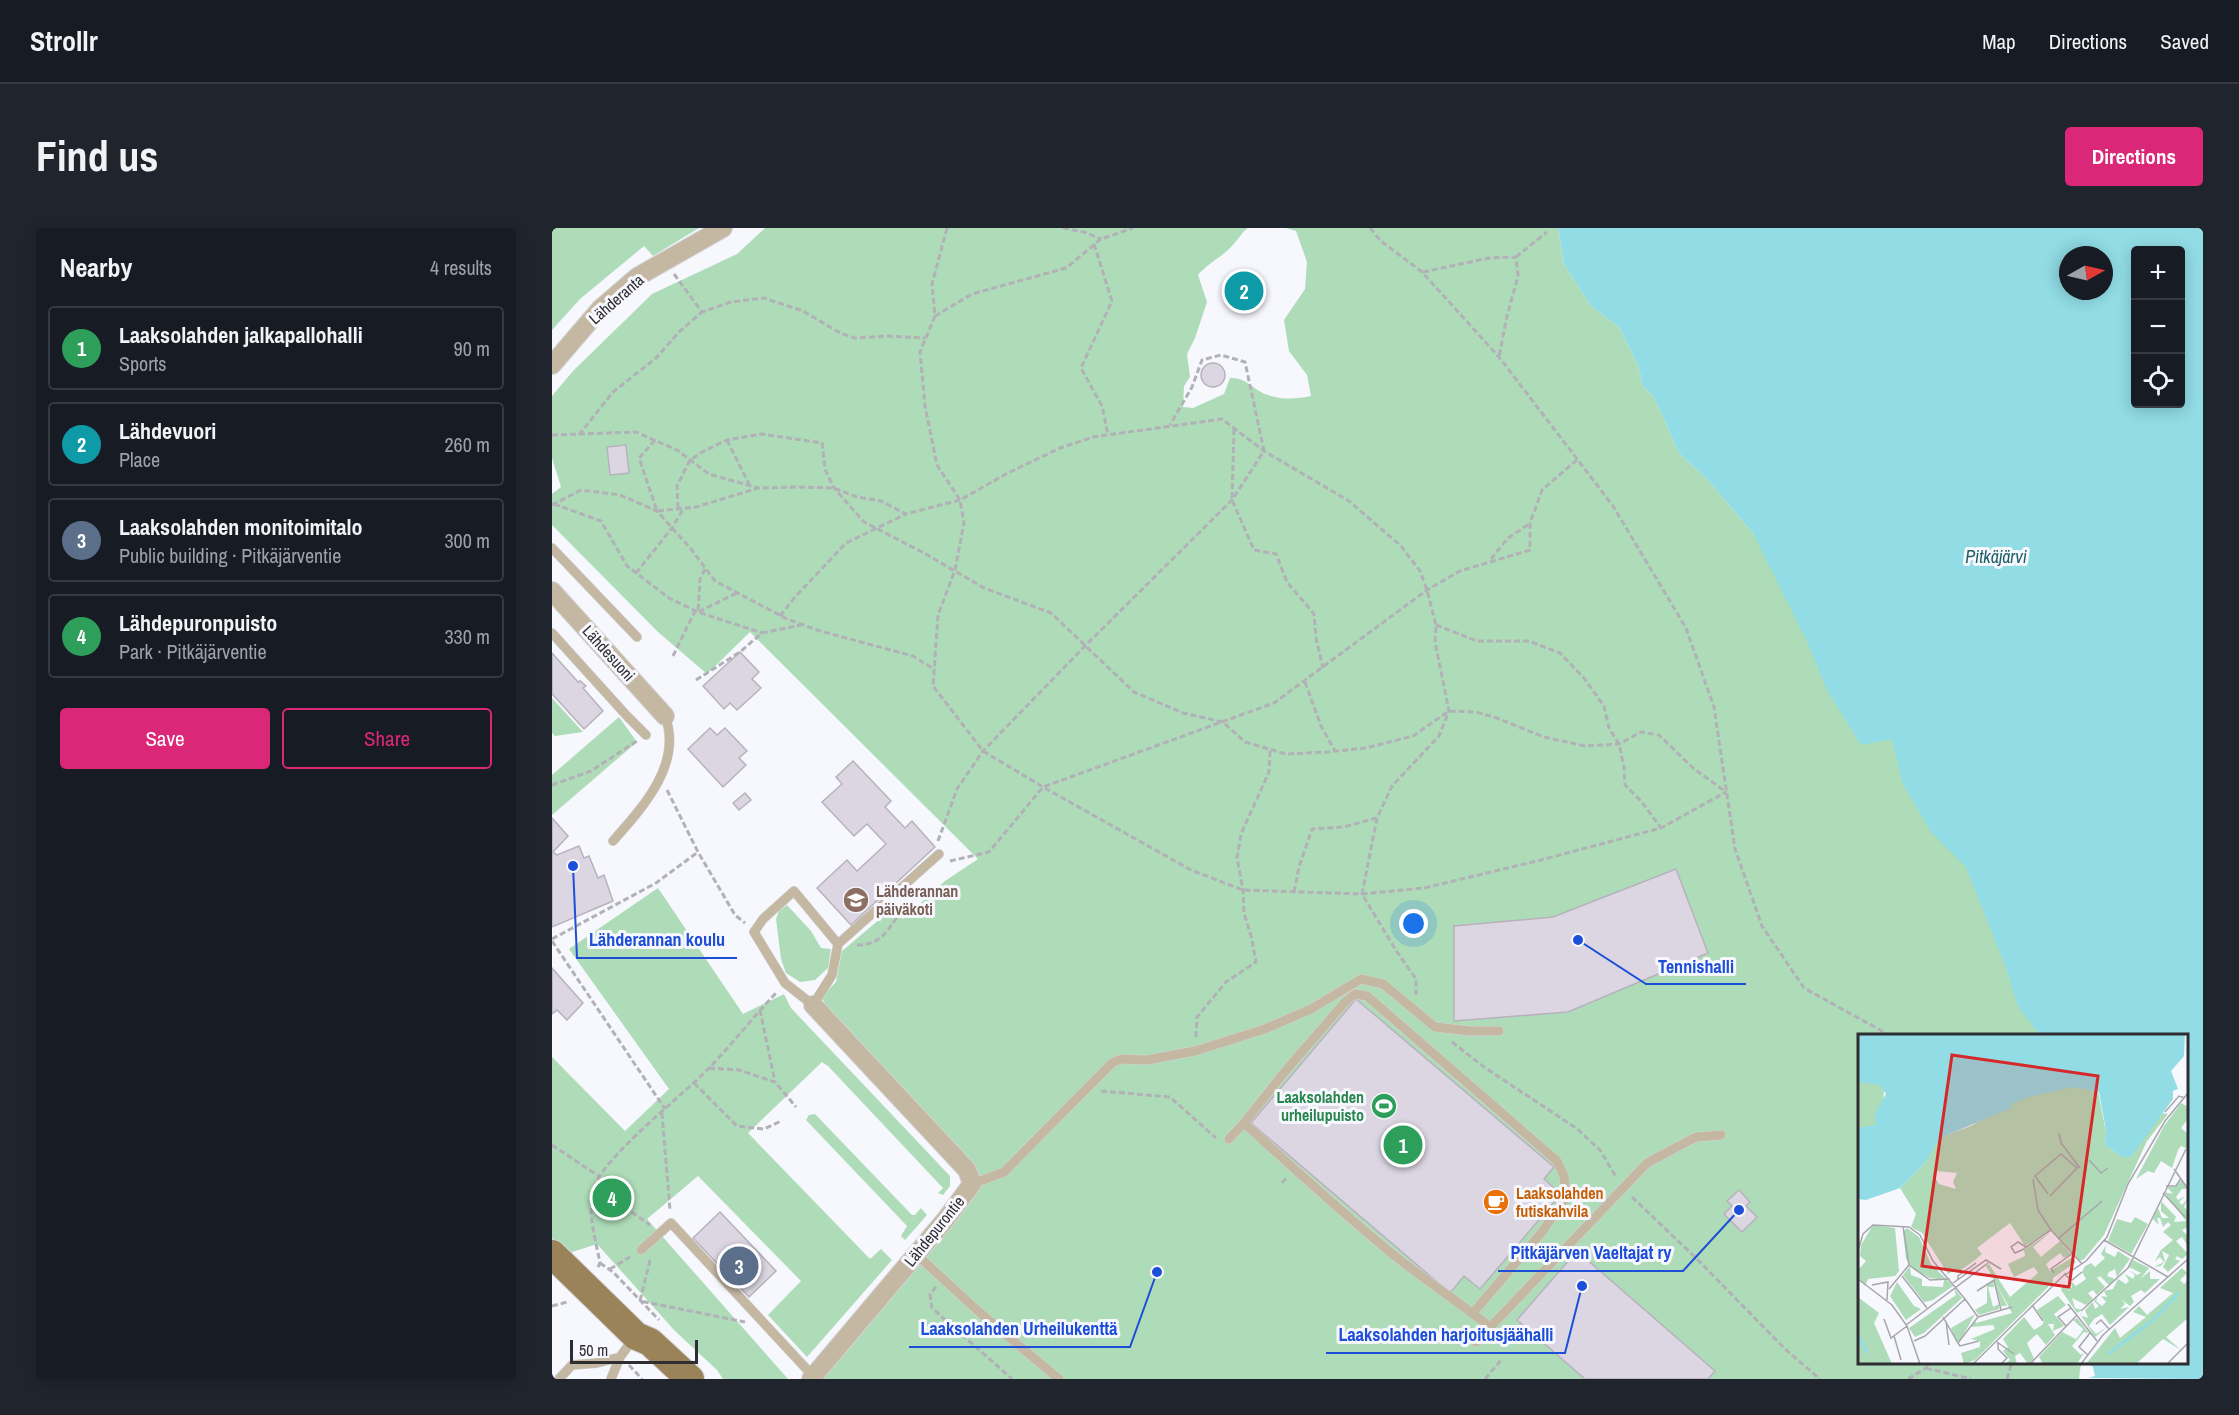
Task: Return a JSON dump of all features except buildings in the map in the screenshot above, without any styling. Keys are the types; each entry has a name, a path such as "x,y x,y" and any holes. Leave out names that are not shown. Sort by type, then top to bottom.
{"main road":[{"path":"552,1254 628,1346 639,1348 666,1379"},
{"path":"628,1346 650,1342 690,1379"}],"street":[{"name":"Lähderanta","path":"552,365 600,309 636,278 723,228"},
{"name":"Lähdesuoni","path":"552,591 665,716"},
{"name":"Lähdepurontie","path":"812,1378 961,1201 972,1184 968,1170 813,1005"}],"lane":[{"path":"552,548 637,637"},
{"path":"552,633 646,735"},
{"path":"613,841 661,779 669,749 668,724 665,716"},
{"path":"838,944 795,891 763,918 754,932 785,983 813,1005 832,975 838,944 939,854"},
{"path":"972,1184 1004,1172 1112,1063 1121,1059 1147,1060 1195,1051 1265,1029 1311,1009 1361,979 1383,984 1435,1027 1470,1031 1499,1031"},
{"path":"1226,1142 1346,1001 1355,994 1367,996 1557,1161 1564,1176 1566,1197 1542,1232 1473,1313"},
{"path":"1244,1123 1393,1254 1447,1297 1462,1304 1490,1327"},
{"path":"1476,1342 1647,1163 1696,1137 1721,1135"},
{"path":"641,1250 671,1223 812,1378"},
{"path":"916,1254 1059,1379"},
{"path":"559,1379 572,1365 597,1363 628,1346"},
{"path":"611,1379 628,1346"}],"path":[{"path":"947,228 932,284 935,316 920,352 925,406 937,465 960,500 963,523 955,570 938,615 933,686 983,751 1191,870 1243,890 1362,894 1424,888 1661,828 1726,792"},
{"path":"1063,228 1084,232 1101,239"},
{"path":"935,316 972,294 1066,268 1101,239 1133,228"},
{"path":"1370,228 1381,241 1422,272 1499,357 1613,506 1686,628 1714,706 1735,849 1762,926 1803,988 1889,1034"},
{"path":"1422,272 1489,258 1516,257 1546,232"},
{"path":"1094,244 1112,301 1081,368 1102,406 1108,435"},
{"path":"1499,357 1518,276 1516,257"},
{"path":"671,270 702,312"},
{"path":"579,436 613,392 656,358 679,332 702,312 731,302 764,298 803,310 840,333 855,338 889,336 926,338"},
{"path":"945,826 957,789 983,751 1232,500 1264,451 1245,362 1221,355 1202,360 1192,387 1170,425"},
{"path":"780,616 846,543 906,514 960,500 1006,474 1060,448 1093,437 1222,419 1264,451 1349,501 1401,546 1420,571 1427,590 1436,625 1435,642 1449,711 1439,736 1392,786 1377,818 1362,894 1416,979 1415,1012"},
{"path":"1234,429 1232,500 1254,550 1276,554 1287,582 1314,615 1316,638 1323,668"},
{"path":"552,435 579,436 636,432 677,450 709,474 758,488"},
{"path":"678,508 677,486 690,460 727,440 762,434 822,443 825,469 834,488 864,522 984,588 1051,614 1134,692 1183,713 1223,722 1245,742 1286,753 1366,748 1413,736 1449,711 1476,712 1544,737 1585,746 1619,744 1641,732 1659,735 1693,768 1726,792"},
{"path":"655,440 639,458 657,511 715,581 780,616 802,625 913,656 935,670"},
{"path":"727,440 749,485"},
{"path":"939,854 947,861 989,852 1043,787 1274,703 1427,590 1460,571 1530,550 1530,523 1542,490 1578,459"},
{"path":"553,505 580,490 620,495 657,511 696,507 758,488 834,488 857,497 881,501 906,514"},
{"path":"553,505 601,521 627,566 669,598 697,612 762,633 802,625"},
{"path":"636,573 672,528 684,508"},
{"path":"1490,561 1508,538 1530,523"},
{"path":"673,656 697,612 700,579 705,568"},
{"path":"697,612 713,607 723,598 737,593"},
{"path":"1436,625 1477,641 1529,641 1560,653 1584,678 1604,706 1609,728 1619,744 1625,785 1641,801 1661,828"},
{"path":"696,680 740,652 762,633"},
{"path":"1305,682 1321,726 1335,751"},
{"path":"552,785 591,771 646,735"},
{"path":"1195,1051 1197,1017 1226,982 1256,962 1244,913 1243,890 1237,858 1241,834 1269,772 1270,749"},
{"path":"661,779 698,852 735,915 754,932"},
{"path":"1294,892 1299,867 1312,829 1344,827 1377,818"},
{"path":"665,1109 552,940 656,883 698,852"},
{"path":"838,944 871,945 888,931 899,914"},
{"path":"600,1263 592,1206 593,1189 600,1177 617,1155 709,1068 785,983"},
{"path":"760,1010 775,1082 796,1107"},
{"path":"709,1068 739,1070 775,1082"},
{"path":"693,1083 737,1126 764,1129 781,1120"},
{"path":"1093,1092 1170,1098 1226,1142"},
{"path":"662,1113 671,1223"},
{"path":"552,1145 600,1177"},
{"path":"593,1189 619,1203 658,1235 640,1301 768,1327"},
{"path":"610,1269 641,1250"},
{"path":"943,1279 930,1294 932,1308 1012,1379"},
{"path":"552,1306 567,1302"},
{"path":"1485,1379 1502,1359"},
{"path":"1908,1379 1929,1364"},
{"path":"2008,1379 2012,1364"},
{"path":"1926,1368 1971,1379"}],"green space":[{"path":"552,228 699,228 653,256 644,246 580,299 552,330"},
{"path":"765,228 1248,228 1228,250 1198,275 1207,302 1187,354 1190,377 1184,386 1183,407 1193,408 1224,394 1230,378 1246,382 1273,397 1311,396 1307,375 1289,351 1284,320 1305,289 1307,262 1296,231 1286,228 1558,228 1564,264 1591,306 1619,327 1638,365 1643,386 1654,397 1679,453 1707,479 1753,533 2121,1034 1858,1034 1858,1364 2081,1364 2079,1379 811,1379 972,1184 848,1041 821,997 836,982 842,951 893,908 903,919 945,881 978,859 750,632 707,674 658,632 552,525 552,494 561,487 552,458 552,396 573,371 652,294 737,254"},
{"path":"552,698 583,732 555,736 552,733"},
{"path":"619,717 637,742 552,815 552,775"},
{"path":"658,888 743,1014 784,994 791,1008 950,1176 950,1186 943,1195 938,1193 943,1188 822,1062 748,1133 870,1259 881,1249 892,1260 807,1357 768,1315 801,1281 698,1176 647,1219 788,1379 723,1379 717,1370 675,1331 597,1244 569,1253 552,1238 552,1057 625,1131 669,1089 569,949"},
{"path":"787,905 811,931 821,948 831,949 828,968 815,980 800,982 786,973 781,959 776,919 779,911"},
{"path":"815,1114 912,1215 915,1215 921,1208 927,1215 905,1240 901,1236 907,1226 806,1120 809,1115"}],"water":[{"name":"Pitkäjärvi","path":"1558,228 2203,228 2203,1379 2088,1378 2095,1376 2093,1367 2089,1364 2188,1364 2188,1034 2039,1034 2018,1006 2005,965 1966,867 1931,832 1902,782 1892,739 1861,745 1827,690 1806,639 1753,533 1707,479 1679,453 1654,397 1643,386 1638,365 1619,327 1591,306 1564,264"}],"place":[{"name":"Lähdevuori","path":"1244,291"},
{"name":"Lähderannan koulu","path":"573,866"},
{"name":"Lähderannan päiväkoti","path":"856,900"},
{"name":"Tennishalli","path":"1578,940"},
{"name":"Laaksolahden urheilupuisto","path":"1384,1106"},
{"name":"Laaksolahden jalkapallohalli","path":"1403,1145"},
{"name":"Lähdepuronpuisto","path":"612,1198"},
{"name":"Laaksolahden futiskahvila","path":"1496,1202"},
{"name":"Pitkäjärven Vaeltajat ry","path":"1739,1210"},
{"name":"Laaksolahden monitoimitalo","path":"739,1266"},
{"name":"Laaksolahden Urheilukenttä","path":"1157,1272"},
{"name":"Laaksolahden harjoitusjäähalli","path":"1582,1286"}]}
